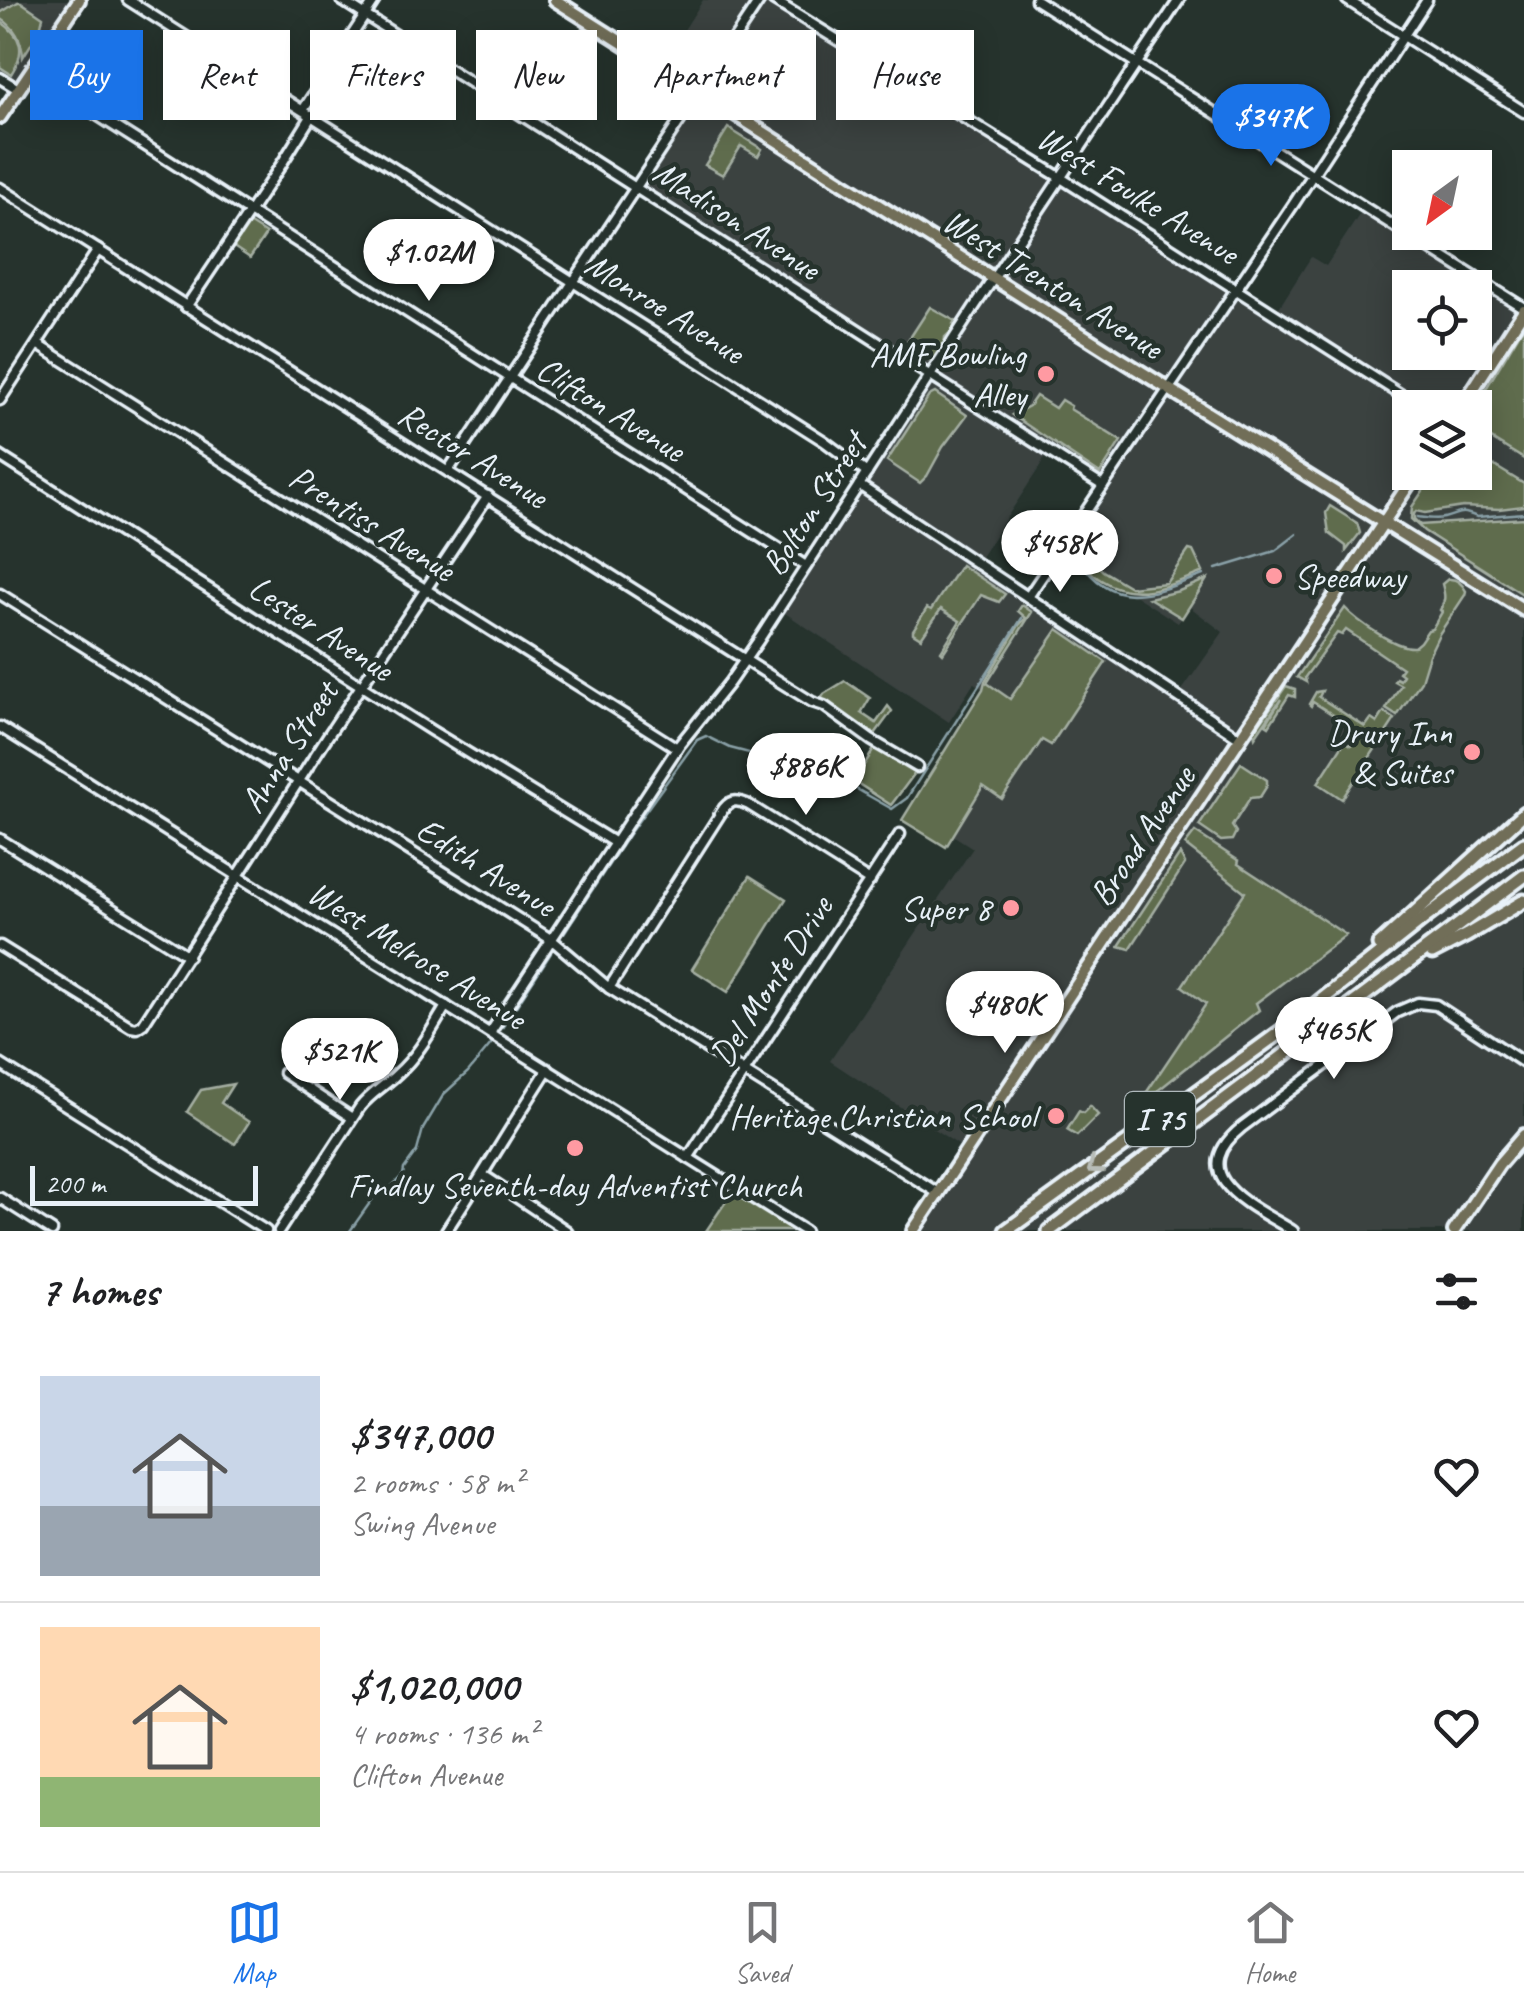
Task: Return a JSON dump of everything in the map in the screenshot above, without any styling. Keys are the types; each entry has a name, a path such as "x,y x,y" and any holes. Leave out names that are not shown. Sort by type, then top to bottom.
{"highway":[{"path":"1290,1026 1524,813"},
{"name":"I 75","path":"1006,1231 1290,1026 1524,844"},
{"name":"I 75","path":"1048,1231 1524,876"},
{"path":"1402,968 1524,901"}],"main road":[{"path":"59,30 79,0"},
{"name":"West Trenton Avenue","path":"555,0 617,40"},
{"path":"0,117 30,74"},
{"name":"West Trenton Avenue","path":"742,120 1524,610"},
{"path":"1472,390 1524,309"},
{"name":"Broad Avenue","path":"913,1231 1405,490"},
{"path":"1454,1231 1499,1164 1524,1135"}],"street":[{"name":"Monroe Avenue","path":"128,0 310,114"},
{"name":"Madison Avenue","path":"341,0 1103,486"},
{"path":"302,110 375,0"},
{"path":"740,30 760,0"},
{"name":"West Foulke Avenue","path":"773,0 1394,390"},
{"path":"1036,0 1524,309"},
{"name":"Bolton Street","path":"490,1034 677,748 745,660 1179,0"},
{"path":"1346,0 1524,112"},
{"path":"1028,597 1427,0"},
{"path":"0,78 18,90"},
{"path":"186,307 310,118"},
{"name":"Clifton Avenue","path":"104,120 806,566"},
{"name":"Monroe Avenue","path":"320,120 828,444 866,473"},
{"path":"448,472 680,120"},
{"name":"Rector Avenue","path":"0,188 916,767"},
{"path":"0,400 98,250"},
{"name":"Prentiss Avenue","path":"37,344 677,748"},
{"name":"Lester Avenue","path":"0,456 616,843"},
{"path":"859,485 1240,738"},
{"name":"Anna Street","path":"0,946 116,1018 137,1028 145,1021 488,496"},
{"name":"Edith Avenue","path":"0,594 552,940 609,988 938,1192"},
{"name":"West Melrose Avenue","path":"0,727 804,1231"},
{"path":"609,988 724,808 733,801 749,806 870,881"},
{"name":"Del Monte Drive","path":"688,1158 900,834"},
{"path":"0,839 188,956"},
{"path":"1292,1231 1226,1187 1218,1165 1222,1148 1242,1127 1397,1012 1418,1003 1436,1005 1524,1062"},
{"path":"279,1231 352,1118 375,1090 410,1061 446,1006"},
{"path":"0,1064 266,1231"},
{"path":"446,1231 548,1069"},
{"path":"284,1073 352,1118"},
{"path":"483,1175 567,1231"},
{"path":"0,1198 52,1231"}],"shaded area":[{"path":"0,0 79,0 58,30 30,30 30,71 18,89 0,78"},
{"path":"703,0 773,0 836,39 836,120 965,120 1275,314 1311,257 1326,266 1365,206 1392,223 1392,250 1434,250 1465,270 1392,270 1392,370 1492,370 1492,287 1524,308 1524,1231 913,1231 966,1150 830,1061 973,848 910,808 983,689 974,683 949,722 779,609 929,376 636,188 679,120 816,120 816,30 684,30","holes":["1048,451 1103,486 1061,548 1178,623 1190,607 1223,632 1178,696 977,563"]}],"green space":[{"path":"21,2 43,17 40,30 30,30 30,46 23,57 17,34 0,18 0,13"},
{"path":"0,21 14,33 20,45 11,74 0,67"},
{"path":"728,128 762,149 758,156 741,146 723,175 705,165"},
{"path":"247,222 266,234 250,258 232,246"},
{"path":"930,307 955,321 956,327 945,337 934,363 906,344"},
{"path":"1524,325 1524,459 1492,439 1492,390 1485,390"},
{"path":"935,393 967,415 920,483 887,461 929,396"},
{"path":"1036,396 1055,408 1061,400 1121,441 1100,474 1012,415 1029,406"},
{"path":"1492,464 1524,484 1524,506 1416,511 1414,519 1420,525 1524,518 1524,595 1424,531 1411,519 1412,507 1424,490 1492,490"},
{"path":"1330,506 1357,523 1360,533 1346,551 1346,546 1329,533 1326,513"},
{"path":"1092,525 1100,534 1088,557 1130,587 1166,583 1189,550 1203,572 1152,590 1114,587 1071,554"},
{"path":"961,565 1005,594 999,602 981,595 943,653 960,621 941,609 921,638 913,630"},
{"path":"1207,579 1182,618 1149,598 1179,591"},
{"path":"1448,579 1461,583 1465,595 1439,634 1421,681 1397,716 1386,709 1401,685 1394,681 1400,680 1402,668 1346,630 1342,635 1337,633 1305,677 1306,682 1297,677 1345,608 1387,639 1414,647 1442,612 1442,584"},
{"path":"1022,605 1032,612 987,683 1010,699 1058,629 1106,662 1051,745 1042,740 1002,799 983,786 946,847 902,820 1026,618 1018,611"},
{"path":"845,681 870,698 861,713 876,723 888,706 892,711 875,734 821,699"},
{"path":"1286,686 1295,689 1295,697 1289,695 1269,726 1266,724 1281,699 1255,737 1254,732"},
{"path":"1322,691 1319,697 1365,727 1371,719 1377,723 1384,712 1395,719 1342,799 1318,783 1345,741 1351,745 1355,738 1350,734 1352,727 1313,702 1309,704 1316,692"},
{"path":"876,746 915,773 891,805 854,781"},
{"path":"1241,763 1267,780 1267,786 1260,797 1250,798 1232,826 1236,832 1232,840 1221,841 1199,826"},
{"path":"1195,832 1346,935 1256,1003 1259,1010 1136,1108 1206,1004 1182,986 1245,892 1185,845"},
{"path":"1180,854 1185,864 1130,949 1119,946"},
{"path":"750,876 786,899 728,992 692,969"},
{"path":"233,1084 221,1103 249,1122 235,1144 187,1112 201,1090"},
{"path":"1090,1106 1098,1115 1077,1136 1067,1130 1079,1111 1083,1113"},
{"path":"733,1191 794,1230 795,1231 706,1231"}],"waterway":[{"path":"1417,517 1524,513"},
{"path":"1216,569 1275,551 1297,534"},
{"path":"1080,561 1107,588 1121,593 1152,592 1203,575"},
{"path":"564,933 629,834 697,740 706,736 730,748 830,774 892,809 907,798 1022,618"},
{"path":"502,1028 551,953"},
{"path":"350,1231 374,1197 403,1175 444,1094 491,1044"}],"place":[{"name":"AMF Bowling Alley","path":"1046,374"},
{"name":"Speedway","path":"1274,576"},
{"name":"Drury Inn & Suites","path":"1472,752"},
{"name":"Super 8","path":"1011,908"},
{"name":"Heritage Christian School","path":"1056,1116"},
{"name":"Findlay Seventh-day Adventist Church","path":"575,1148"}]}
